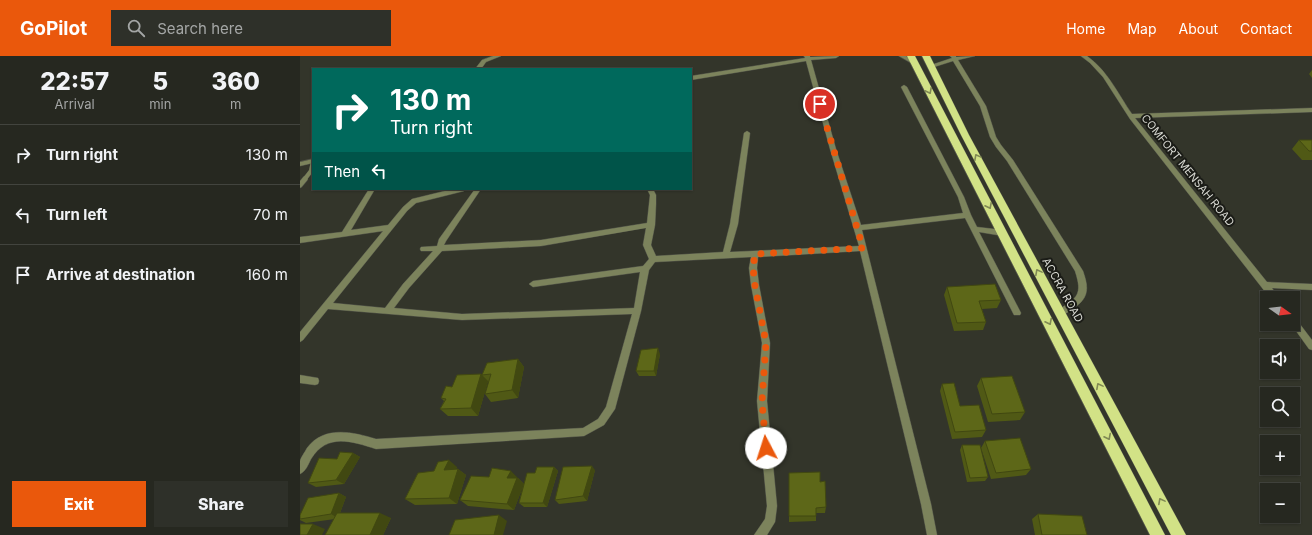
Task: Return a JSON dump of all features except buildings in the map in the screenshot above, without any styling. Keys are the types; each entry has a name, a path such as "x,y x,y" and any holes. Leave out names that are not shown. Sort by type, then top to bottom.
{"highway":[{"path":"913,60 1158,535"},
{"name":"ACCRA ROAD","path":"929,61 969,142 1179,535"}],"street":[{"path":"479,68 484,61 498,56"},
{"path":"692,78 808,57 836,56"},
{"path":"902,56 913,60"},
{"path":"929,61 972,56"},
{"name":"COMFORT MENSAH ROAD","path":"1084,56 1090,59 1131,116 1271,291"},
{"path":"808,57 833,149 858,228 926,504 932,535"},
{"path":"954,57 983,106 991,132 998,146 1010,160 1079,271 1083,282 1082,296 1077,302 1061,312"},
{"path":"904,87 961,197 967,215 1017,313"},
{"path":"1131,116 1312,110"},
{"path":"726,255 734,224 747,133"},
{"path":"300,164 312,161"},
{"path":"344,234 371,190"},
{"path":"300,338 404,209 414,202 458,190"},
{"path":"388,310 406,286 440,248 442,241 477,190"},
{"path":"650,190 653,196 651,225 647,245 653,259"},
{"path":"858,228 967,215"},
{"path":"424,250 540,243 651,225"},
{"path":"300,240 391,227"},
{"path":"975,229 1003,233"},
{"path":"300,469 311,451 320,442 329,438 356,438 376,444 584,432 601,422 610,409 637,311 645,269 653,259 863,248"},
{"path":"755,254 753,268 755,286 766,343 762,401 772,506 772,518 766,529 759,535"},
{"path":"533,284 645,269"},
{"path":"1266,285 1312,287"},
{"path":"326,306 462,317 637,311"},
{"path":"1300,330 1312,346"},
{"path":"300,379 315,381"}],"lane":[{"path":"300,185 311,171 312,166"}],"route":[{"path":"766,448 762,401 766,343 755,286 753,268 755,254 863,248 820,104"}]}
